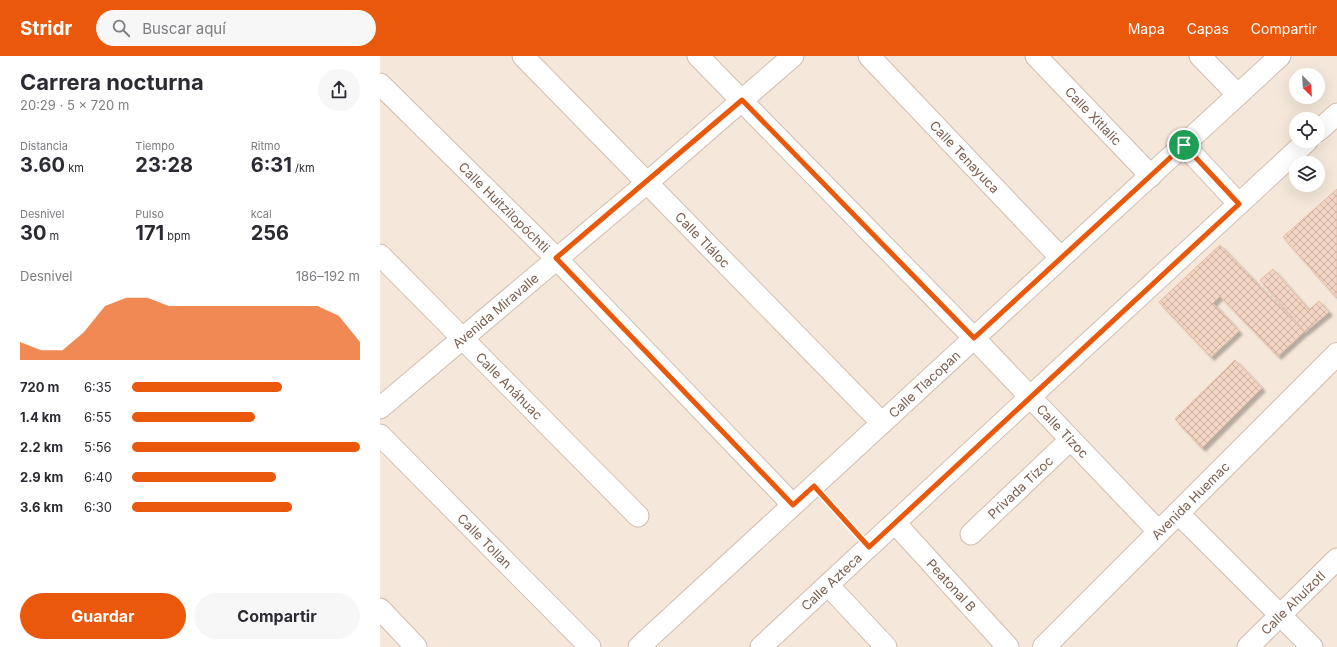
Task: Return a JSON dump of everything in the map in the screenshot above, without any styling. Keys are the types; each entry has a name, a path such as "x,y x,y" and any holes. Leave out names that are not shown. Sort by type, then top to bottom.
{"street":[{"name":"Calle Tláloc","path":"523,56 648,182 882,423"},
{"name":"Calle Tízoc","path":"698,56 974,338 1159,532"},
{"name":"Avenida Miravalle","path":"380,408 463,339 556,258 648,182 793,56"},
{"name":"Calle Tenayuca","path":"869,56 1061,258"},
{"name":"Calle Xitlalic","path":"1036,56 1151,176"},
{"path":"1200,56 1238,95"},
{"name":"Calle Tlacopan","path":"639,647 1280,56"},
{"name":"Calle Huitzilopóchtli","path":"380,84 556,258 793,505"},
{"path":"1325,125 1337,114"},
{"path":"1184,145 1239,204"},
{"name":"Calle Azteca","path":"761,647 1300,148"},
{"name":"Calle Anáhuac","path":"380,255 638,516"},
{"name":"Avenida Huemac","path":"1044,647 1337,354"},
{"name":"Calle Tollan","path":"380,435 590,647"},
{"name":"Privada Tízoc","path":"971,534 1070,440"},
{"path":"1178,513 1312,647"},
{"name":"Peatonal B","path":"895,523 1008,647"},
{"name":"Calle Ahuízotl","path":"1248,647 1337,559"},
{"path":"828,585 886,647"},
{"path":"380,609 416,647"}],"path":[{"path":"814,486 869,547"}],"shaded area":[{"path":"380,56 1337,56 1337,647 380,647"}],"building":[{"path":"1337,189 1337,298 1283,237"},
{"path":"1220,245 1304,332 1278,356 1220,296 1213,303 1239,331 1211,357 1159,302"},
{"path":"1273,269 1309,310 1319,301 1329,312 1305,332 1260,280"},
{"path":"1235,360 1262,388 1202,448 1175,419"}],"route":[{"path":"742,100 974,338 1184,145 1239,204 869,547 814,486 793,505 556,258 648,182 742,100"}]}
